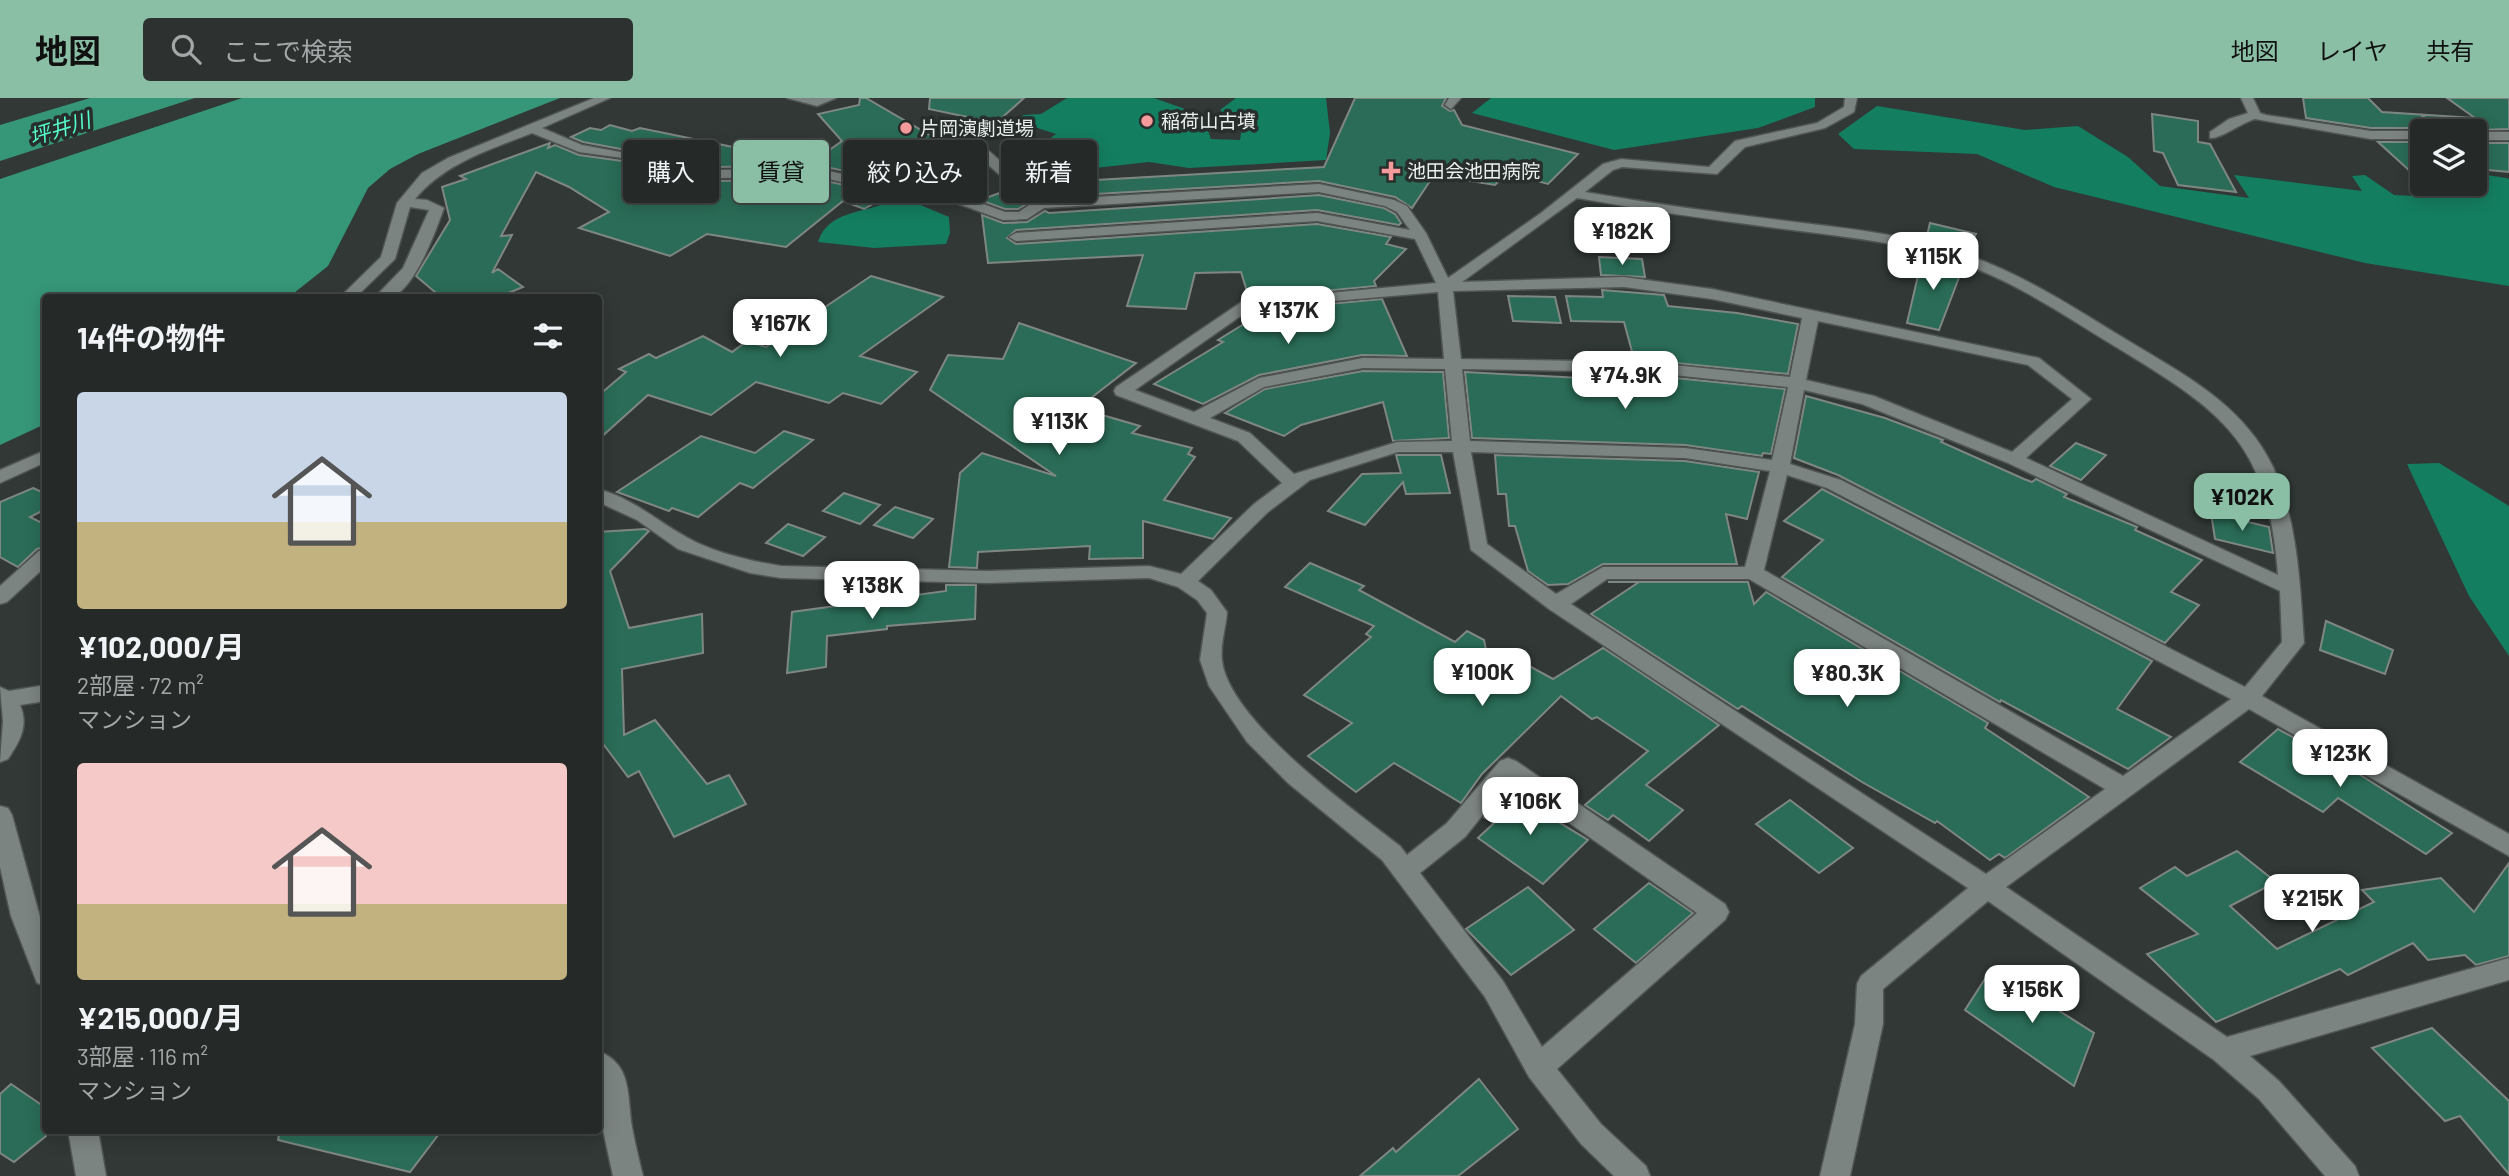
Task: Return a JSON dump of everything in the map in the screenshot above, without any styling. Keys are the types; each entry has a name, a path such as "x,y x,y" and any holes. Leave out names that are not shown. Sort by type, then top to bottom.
{"street":[{"path":"350,294 388,259 404,203 427,176 444,166 604,98"},
{"path":"793,98 817,102 830,98"},
{"path":"1445,287 1608,167 1620,163 1712,171 1737,145 1818,129 1832,122 1850,108 1851,98"},
{"path":"2247,98 2255,115"},
{"path":"2214,135 2233,122 2255,115 2360,133 2410,135"},
{"path":"531,128 579,148 630,155 718,174 815,172 878,186 948,195 1003,216 1023,215 1041,204 1319,188 1389,203 1402,209 1420,236 1445,287 1462,445 1478,546 1556,604 1830,787 1987,887 2224,1051 2269,1090 2344,1176"},
{"path":"2487,136 2509,136"},
{"path":"987,157 1041,204"},
{"path":"1574,194 1894,240 1966,259 2040,295 2169,373 2227,413 2251,445 2274,497 2291,577 2293,643 2248,698 1987,887 1870,984 1869,1024 1835,1176"},
{"path":"385,294 408,271 425,241 437,208 433,205 404,203"},
{"path":"1016,237 1317,217 1420,236"},
{"path":"1294,484 1244,437 1122,391 1248,304 1445,287 1624,282 1712,294 2033,361 2082,399 2014,459"},
{"path":"1753,573 1780,467 1811,314"},
{"path":"1197,418 1259,383 1363,363 1644,367 1795,383 1868,400 2014,459 2290,588"},
{"path":"1185,582 1261,508 1304,476 1397,447 1462,445 1685,453 1780,467 1834,484 2248,698 2509,846"},
{"path":"0,477 42,457"},
{"path":"602,497 644,516 685,545 750,567 781,572 987,577 1149,572 1185,582 1204,595 1217,612 1211,660 1220,686 1255,736 1296,777 1391,853 1494,989 1539,1068 1591,1134 1635,1176"},
{"path":"0,597 42,559"},
{"path":"1556,604 1603,573 1753,573 2125,789"},
{"path":"0,753 15,732 14,714 3,697 42,693"},
{"path":"1405,871 1456,830 1508,767 1716,912 1539,1068"},
{"path":"0,815 6,870 42,964"},
{"path":"2224,1051 2509,969"},
{"path":"602,1068 614,1082 617,1125 628,1176"},
{"path":"84,1134 91,1176"}],"shaded area":[{"path":"1067,98 1154,98 1202,115 1211,139 1240,140 1242,127 1220,110 1236,98 1326,98 1330,133 1326,160 1189,168 1149,162 1097,168 1097,140 1048,140 1056,134 1013,120 1024,115 1041,114"},
{"path":"1491,98 1815,98 1815,107 1758,128 1614,150 1472,113"},
{"path":"1877,106 2025,130 2078,126 2128,157 2160,186 2249,198 2234,175 2362,191 2352,176 2365,175 2394,195 2434,197 2487,196 2487,175 2506,178 2509,179 2509,286 2365,263 2054,187 1977,154 1854,149 1838,134"},
{"path":"918,204 949,217 950,233 946,244 874,248 818,242 823,232 838,218 880,205"},
{"path":"2439,463 2509,506 2509,656 2469,596 2407,464"}],"water":[{"name":"坪井川","path":"90,98 195,98 0,161 0,125"},
{"path":"242,98 560,98 418,154 390,169 368,188 328,266 293,294 42,294 42,425 0,445 0,179"}],"building":[{"path":"860,98 866,98 938,140 843,140 843,171 829,168 829,150 842,141 818,114 859,105"},
{"path":"930,98 1024,98 996,123 929,109"},
{"path":"1355,98 1446,98 1442,106 1450,111 1454,110 1462,125 1578,154 1548,184 1507,173 1495,185 1434,175 1412,208 1395,197 1319,181 1097,194 1097,180 1324,167"},
{"path":"2303,98 2368,98 2382,112 2475,118 2447,98 2509,98 2509,129 2487,130 2487,119 2427,119 2422,115 2422,119 2410,119 2410,128 2371,128 2306,118"},
{"path":"2152,114 2198,121 2198,142 2210,144 2236,192 2178,185 2163,153 2154,151"},
{"path":"610,125 632,131 640,128 699,140 623,140 623,149 571,137 590,128 601,130"},
{"path":"2378,142 2410,142 2410,171"},
{"path":"550,143 548,148 555,145 579,155 623,161 623,203 719,203 719,181 733,181 733,203 829,203 829,182 843,185 843,201 786,247 707,234 670,256 579,228 609,212 569,187 536,172 501,236 512,235 492,273 498,269 523,287 506,294 437,294 416,276 450,220 442,187 466,179 460,176"},
{"path":"2487,143 2509,143 2509,172 2488,170"},
{"path":"719,144 733,147 733,167 719,167"},
{"path":"1001,193 1001,203 1028,203 1018,209 1005,209 987,203 987,198"},
{"path":"1319,195 1384,208 1395,214 1401,223 1399,225 1317,210 1016,230 1007,238 1016,244 1317,224 1391,237 1386,244 1406,249 1374,281 1376,286 1249,298 1241,272 1195,273 1186,309 1127,306 1143,255 988,263 982,215 1003,223 1027,222 1045,211 1049,213"},
{"path":"848,203 875,203 864,209"},
{"path":"1930,223 1976,234 1965,252 1926,240"},
{"path":"1923,254 1963,267 1939,330 1907,323"},
{"path":"1599,257 1642,259 1645,277 1601,275"},
{"path":"871,276 943,297 860,356 917,372 881,404 843,393 829,403 756,382 711,415 648,395 602,436 602,393 626,372 619,369 649,354 656,358 703,336 732,352 747,341 766,347"},
{"path":"1602,290 1664,295 1668,306 1737,313 1798,324 1788,374 1634,359 1624,322 1571,321 1566,296 1603,297"},
{"path":"1508,296 1555,297 1561,323 1513,321"},
{"path":"1382,299 1407,356 1362,355 1259,375 1203,404 1154,384 1223,342 1218,340 1263,312 1253,311"},
{"path":"1019,323 1136,363 1078,408 1140,426 1132,433 1192,448 1188,454 1195,457 1164,500 1231,518 1213,539 1143,521 1143,558 1089,559 1090,546 978,552 977,568 949,567 960,473 982,453 1056,476 930,390 948,355 1003,359"},
{"path":"1363,371 1443,372 1449,438 1393,441 1383,402 1301,425 1284,436 1225,413 1265,389"},
{"path":"1465,372 1639,381 1638,374 1785,389 1771,454 1763,453 1762,456 1685,445 1472,438"},
{"path":"1806,396 1885,418 1943,440 1941,442 2024,479 2032,482 2036,479 2067,494 2064,497 2137,527 2135,530 2202,560 2171,592 2199,605 2165,643 1838,475 1794,458"},
{"path":"784,431 813,440 753,488 740,483 698,517 672,508 669,511 617,492 701,436 755,453"},
{"path":"2076,443 2106,455 2081,480 2050,466"},
{"path":"1396,455 1441,455 1450,493 1406,494 1403,482 1365,525 1328,511 1362,474 1401,473"},
{"path":"1495,455 1685,461 1759,472 1747,519 1726,514 1737,564 1603,564 1568,584 1548,585 1528,571 1515,526 1509,526 1506,494 1498,494"},
{"path":"33,488 42,492 42,511 30,517 42,523 42,548 37,549 18,567 0,557 0,502"},
{"path":"1822,489 2152,661 2117,709 2171,737 2128,769 2001,700 2000,702 1782,577 1823,540 1784,521"},
{"path":"844,493 880,505 860,524 823,511"},
{"path":"895,507 933,519 913,538 874,525"},
{"path":"2211,513 2269,527 2273,553 2215,539"},
{"path":"788,524 825,537 803,556 766,543"},
{"path":"649,531 610,571 629,628 702,614 703,653 622,669 624,735 655,720 707,784 729,775 746,804 674,837 639,771 628,777 602,742 602,532"},
{"path":"1310,563 1364,586 1359,590 1455,642 1467,631 1484,640 1488,659 1511,656 1553,679 1603,648 1719,725 1646,785 1683,810 1649,841 1613,815 1608,820 1585,805 1648,751 1597,717 1592,719 1561,696 1482,774 1461,803 1394,763 1356,792 1308,756 1352,723 1304,695 1371,637 1366,634 1374,626 1285,587"},
{"path":"1639,582 1748,582 1754,604 1766,592 1988,723 1985,728 2089,797 2005,858 1999,854 1990,860 1937,821 1935,823 1862,782 1742,706 1738,709 1591,614"},
{"path":"946,585 976,585 975,619 887,626 887,629 827,636 826,667 787,673 792,612 946,591"},
{"path":"2326,621 2393,650 2385,674 2320,650"},
{"path":"2278,729 2362,776 2452,833 2426,854 2338,798 2323,812 2240,762"},
{"path":"1506,790 1588,840 1543,884 1478,838 1494,823 1484,817"},
{"path":"1790,800 1853,848 1819,873 1756,824"},
{"path":"2237,851 2276,882 2230,906 2277,949 2374,902 2362,890 2441,878 2474,912 2509,863 2509,956 2476,965 2465,955 2428,960 2413,943 2348,975 2340,969 2216,1022 2147,954 2198,934 2140,888 2175,867 2187,876"},
{"path":"1649,883 1693,913 1636,963 1594,929"},
{"path":"1528,887 1574,930 1511,975 1466,929"},
{"path":"1992,968 2094,1033 2074,1086 1965,1010"},
{"path":"2432,1028 2509,1101 2509,1174 2460,1116 2445,1121 2372,1048"},
{"path":"1479,1079 1518,1129 1458,1176 1360,1176 1393,1148 1396,1152"},
{"path":"11,1084 42,1105 42,1134 46,1136 14,1162 0,1153 0,1094"},
{"path":"279,1134 439,1134 410,1172 278,1140"}],"place":[{"name":"稲荷山古墳","path":"1147,121"},
{"name":"片岡演劇道場","path":"906,128"},
{"name":"池田会池田病院","path":"1391,171"}]}
